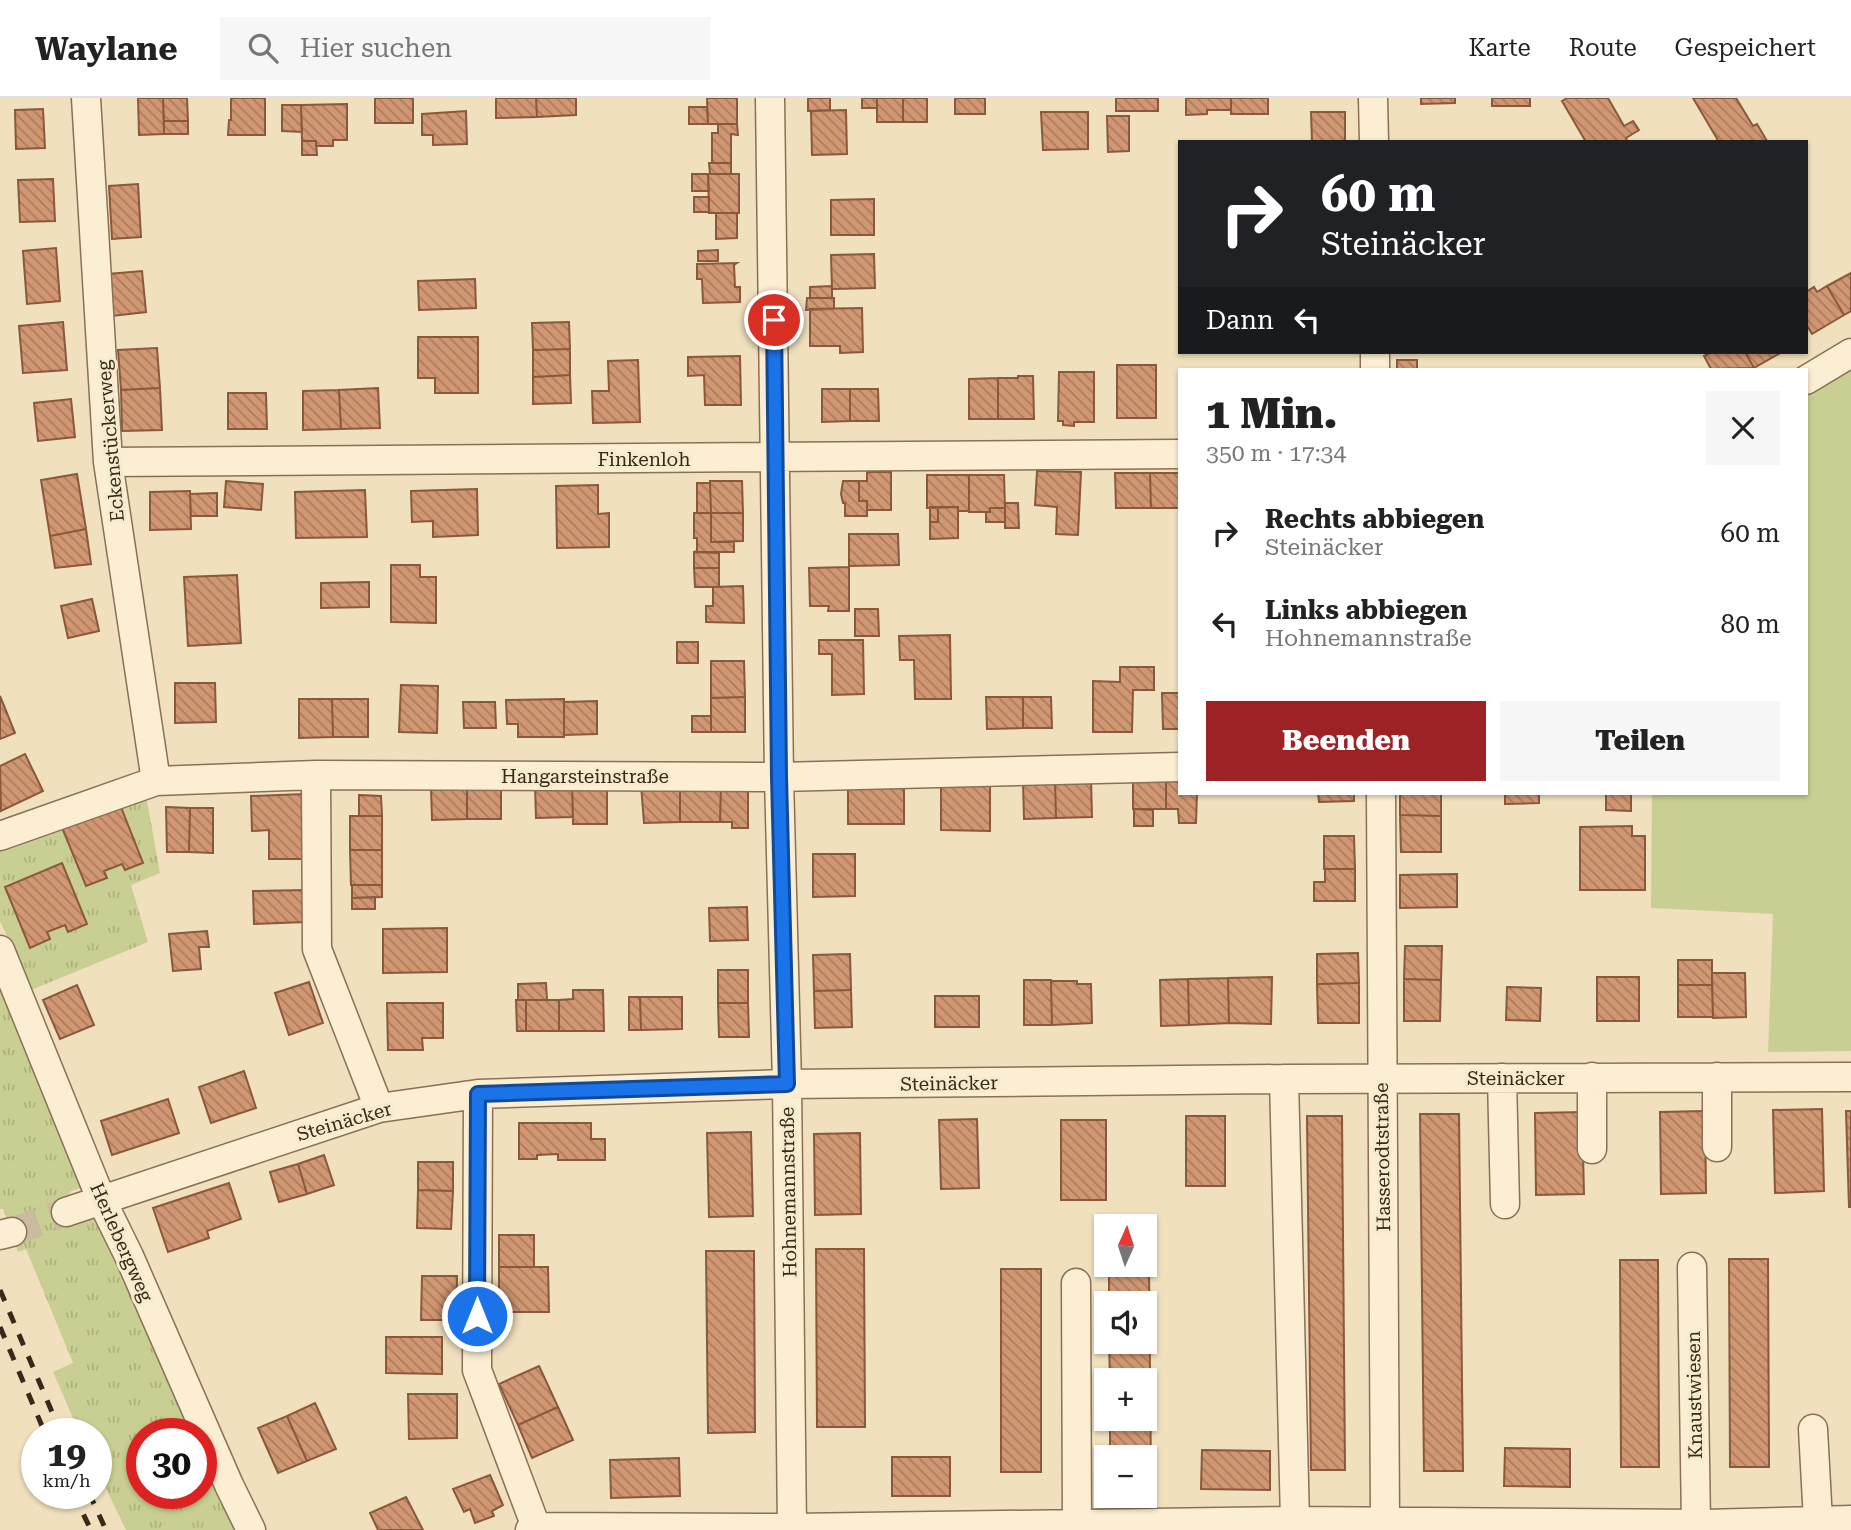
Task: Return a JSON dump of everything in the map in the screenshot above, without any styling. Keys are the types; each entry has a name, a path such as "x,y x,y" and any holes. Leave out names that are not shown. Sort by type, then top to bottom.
{"street":[{"name":"Eckenstückerweg","path":"86,98 108,462 156,781"},
{"name":"Hohnemannstraße","path":"770,98 792,1529"},
{"path":"1373,98 1374,140"},
{"path":"1808,379 1851,354"},
{"name":"Finkenloh","path":"108,462 1178,454"},
{"name":"Hangarsteinstraße","path":"0,836 156,781 316,775 779,777 1178,766"},
{"path":"316,775 317,949 379,1108"},
{"name":"Hasserodtstraße","path":"1381,795 1385,1521"},
{"name":"Herlebergweg","path":"0,950 101,1199 251,1530"},
{"path":"1591,1077 1592,1149"},
{"path":"1717,1077 1717,1147"},
{"name":"Steinäcker","path":"66,1212 379,1108 478,1094 787,1084 1851,1077"},
{"path":"1502,1078 1505,1205"},
{"path":"1284,1079 1295,1521"},
{"path":"478,1094 477,1370 533,1529 792,1529 1077,1524 1150,1527 1295,1521 1326,1526 1385,1521 1448,1526 1702,1526 1812,1524 1851,1520"},
{"name":"Knaustwiesen","path":"1692,1267 1702,1526"},
{"path":"1076,1283 1077,1524"},
{"path":"1812,1524 1813,1429"}],"green space":[{"path":"1851,360 1851,1051 1768,1052 1773,914 1651,908 1652,795 1808,795 1808,385"},
{"path":"145,790 160,873 131,885 148,942 31,990 0,921 0,842"},
{"path":"0,975 88,1186 71,1191 64,1203 100,1215 193,1418 126,1418 126,1509 217,1509 217,1469 247,1530 126,1530 112,1501 112,1418 73,1418 53,1372 73,1363 26,1249 18,1252 3,1209 0,1209"}],"building":[{"path":"138,98 163,98 164,134 139,135"},
{"path":"163,98 187,98 188,121 164,121"},
{"path":"231,98 265,98 265,135 228,135"},
{"path":"375,98 413,98 413,123 375,123"},
{"path":"496,98 536,98 537,117 496,118"},
{"path":"536,98 576,98 576,115 537,117"},
{"path":"707,98 737,98 737,124 708,124"},
{"path":"808,98 830,98 830,110 808,111"},
{"path":"862,98 877,98 877,108 862,108"},
{"path":"877,98 903,98 903,122 877,122"},
{"path":"903,98 927,98 927,122 903,122"},
{"path":"955,98 985,98 985,114 955,114"},
{"path":"1116,98 1158,98 1158,111 1116,111"},
{"path":"1186,98 1231,98 1231,110 1207,110 1207,114 1186,115"},
{"path":"1231,98 1268,98 1268,114 1231,114"},
{"path":"1421,98 1455,98 1455,103 1421,104"},
{"path":"1492,98 1530,98 1530,106 1492,106"},
{"path":"1567,98 1608,98 1624,126 1633,121 1639,130 1626,138 1627,140 1585,140 1562,101"},
{"path":"1693,98 1736,98 1753,126 1757,124 1766,140 1718,140"},
{"path":"347,104 347,140 333,140 333,146 316,146 316,141 302,141 301,105"},
{"path":"282,105 301,105 302,132 282,131"},
{"path":"689,107 707,107 708,124 689,124"},
{"path":"43,109 45,148 16,149 15,110"},
{"path":"846,110 847,154 812,155 811,111"},
{"path":"466,111 467,144 433,145 433,135 422,135 422,114"},
{"path":"1041,112 1088,112 1088,149 1043,150"},
{"path":"1311,112 1345,112 1345,140 1312,140"},
{"path":"1107,116 1129,116 1129,151 1108,152"},
{"path":"164,121 188,121 188,134 164,134"},
{"path":"718,124 737,124 738,135 731,134 731,163 712,163 712,133 718,133"},
{"path":"302,141 316,141 317,155 302,155"},
{"path":"709,163 731,163 731,174 710,174"},
{"path":"692,174 708,174 709,191 692,191"},
{"path":"708,174 739,174 739,213 709,213"},
{"path":"53,179 55,221 20,222 18,180"},
{"path":"138,184 141,237 112,239 109,186"},
{"path":"694,197 709,197 709,212 694,212"},
{"path":"874,199 874,235 831,235 831,200"},
{"path":"716,213 737,213 737,238 716,239"},
{"path":"56,248 60,301 27,304 23,251"},
{"path":"718,250 718,261 698,261 698,251"},
{"path":"874,254 875,288 832,289 831,255"},
{"path":"737,263 734,265 735,287 740,287 740,302 703,303 702,279 697,279 697,264"},
{"path":"142,271 146,312 112,316 108,274"},
{"path":"1851,273 1851,311 1844,315 1827,286"},
{"path":"475,279 476,308 419,310 418,281"},
{"path":"832,286 832,298 810,298 810,287"},
{"path":"1827,286 1844,315 1812,334 1808,327 1808,291 1814,287 1817,292"},
{"path":"807,298 834,298 834,309 806,310"},
{"path":"862,308 863,352 840,353 840,346 810,346 810,309"},
{"path":"63,322 67,370 23,373 19,326"},
{"path":"569,322 570,349 533,350 532,323"},
{"path":"418,337 478,337 478,393 435,393 435,378 418,378"},
{"path":"157,348 160,388 121,390 118,350"},
{"path":"570,349 570,375 533,377 533,350"},
{"path":"1746,354 1754,368 1710,368 1704,356"},
{"path":"1746,354 1778,354 1754,368"},
{"path":"740,356 741,405 705,405 704,375 688,376 688,357"},
{"path":"638,360 640,422 593,423 592,391 609,391 608,361"},
{"path":"1397,360 1417,360 1417,368 1397,368"},
{"path":"1117,365 1156,365 1156,418 1117,418"},
{"path":"1059,372 1094,372 1094,422 1074,422 1074,426 1063,425 1063,421 1058,421"},
{"path":"570,375 571,403 533,404 533,377"},
{"path":"1033,376 1034,419 998,419 998,378"},
{"path":"998,378 998,419 969,419 969,379"},
{"path":"160,388 162,430 122,431 121,390"},
{"path":"378,388 380,428 341,429 339,390"},
{"path":"822,389 850,389 850,421 822,422"},
{"path":"850,389 878,389 879,421 850,421"},
{"path":"339,390 341,429 303,430 303,391"},
{"path":"228,393 266,393 267,429 228,429"},
{"path":"71,399 75,437 38,441 34,403"},
{"path":"1037,471 1081,472 1078,535 1056,534 1057,507 1035,505"},
{"path":"867,472 891,472 891,510 867,510 867,501 859,501 859,481 867,481"},
{"path":"1115,473 1150,473 1151,508 1116,508"},
{"path":"1150,473 1178,473 1178,508 1151,508"},
{"path":"77,474 86,529 50,536 41,480"},
{"path":"927,475 969,475 969,511 958,511 958,507 927,508"},
{"path":"969,475 1004,475 1005,508 990,508 990,512 969,512"},
{"path":"226,481 263,484 261,510 224,507"},
{"path":"710,481 742,481 743,513 711,513"},
{"path":"843,481 859,481 859,501 867,501 867,516 845,516 845,503 841,494"},
{"path":"697,483 710,483 711,513 697,513"},
{"path":"598,485 598,514 609,513 609,547 557,548 556,486"},
{"path":"477,489 478,535 433,537 433,521 412,522 411,491"},
{"path":"365,490 367,537 296,538 295,492"},
{"path":"190,491 191,529 150,530 150,492"},
{"path":"217,493 217,516 191,516 190,494"},
{"path":"1005,503 1018,503 1019,528 1005,528"},
{"path":"930,507 938,507 938,522 930,522"},
{"path":"938,507 958,507 958,538 930,539 930,522 938,522"},
{"path":"990,508 1005,508 1005,522 986,522 986,512 990,512"},
{"path":"694,513 711,513 711,542 734,542 734,552 694,552 697,551 697,538 694,538"},
{"path":"711,513 743,513 743,541 711,542"},
{"path":"86,529 91,564 55,568 50,536"},
{"path":"849,534 898,534 899,565 849,566"},
{"path":"694,552 719,553 719,568 694,568"},
{"path":"391,565 420,565 420,577 436,577 436,623 391,622"},
{"path":"849,567 849,611 828,611 829,606 810,606 809,568"},
{"path":"694,568 719,568 719,587 695,587"},
{"path":"237,575 241,643 188,646 184,577"},
{"path":"369,582 369,607 321,608 321,583"},
{"path":"743,586 744,623 706,622 706,606 713,606 713,587"},
{"path":"92,599 99,631 68,638 61,606"},
{"path":"855,609 878,609 879,636 855,636"},
{"path":"950,635 951,699 915,699 914,660 900,660 899,636"},
{"path":"819,640 863,640 864,694 832,695 832,654 819,654"},
{"path":"677,642 698,642 698,663 677,663"},
{"path":"711,661 744,661 745,697 711,698"},
{"path":"1120,667 1154,667 1154,690 1133,690 1132,732 1093,732 1093,681 1120,682"},
{"path":"175,683 215,683 216,722 175,723"},
{"path":"401,685 438,686 437,733 399,732"},
{"path":"1162,693 1178,693 1178,729 1163,729"},
{"path":"0,696 15,733 0,739"},
{"path":"745,697 745,732 711,732 711,698"},
{"path":"986,697 1023,697 1023,728 987,729"},
{"path":"1023,697 1051,697 1052,728 1023,728"},
{"path":"299,699 332,699 333,737 299,738"},
{"path":"332,699 368,699 368,737 333,737"},
{"path":"564,699 564,737 518,737 518,724 507,724 506,700"},
{"path":"597,701 597,734 564,735 564,702"},
{"path":"463,702 495,702 496,728 464,728"},
{"path":"692,716 711,716 711,732 692,732"},
{"path":"25,754 43,791 1,811 0,766"},
{"path":"1133,778 1166,779 1166,809 1133,809"},
{"path":"1178,778 1178,795 1197,795 1196,823 1179,823 1178,809 1166,809 1166,779"},
{"path":"1091,779 1092,817 1056,818 1055,780"},
{"path":"1055,780 1056,818 1024,819 1023,781"},
{"path":"848,782 904,782 904,824 848,824"},
{"path":"941,782 990,782 990,831 941,830"},
{"path":"748,783 748,828 732,828 732,822 720,822 721,784"},
{"path":"572,784 573,817 536,818 535,785"},
{"path":"572,784 607,784 607,824 573,824"},
{"path":"680,784 680,822 644,823 641,785"},
{"path":"680,785 721,785 720,822 680,822"},
{"path":"501,787 501,819 467,819 467,788"},
{"path":"431,788 467,788 467,819 432,820"},
{"path":"304,794 305,859 269,859 269,830 252,831 251,796"},
{"path":"359,795 381,796 382,816 359,816"},
{"path":"1318,795 1354,795 1354,801 1319,802"},
{"path":"1400,795 1441,795 1441,816 1400,815"},
{"path":"1505,795 1539,795 1539,803 1505,804"},
{"path":"1606,795 1631,795 1631,811 1606,810"},
{"path":"119,802 143,863 125,870 122,864 104,871 107,878 86,886 61,825"},
{"path":"166,807 190,808 189,852 167,852"},
{"path":"190,808 213,808 213,853 189,852"},
{"path":"1134,809 1153,810 1153,826 1134,826"},
{"path":"1400,815 1441,816 1441,852 1401,852"},
{"path":"350,816 382,816 382,850 350,850"},
{"path":"1632,826 1632,836 1645,836 1645,890 1580,890 1580,827"},
{"path":"1324,836 1354,836 1355,869 1324,869"},
{"path":"350,850 382,850 382,885 351,885"},
{"path":"813,854 855,854 855,896 813,897"},
{"path":"62,863 87,924 68,932 65,925 47,932 50,939 30,948 5,887"},
{"path":"1325,869 1355,869 1355,901 1314,901 1314,882 1325,882"},
{"path":"1457,874 1457,907 1400,908 1400,875"},
{"path":"352,885 382,885 382,897 352,898"},
{"path":"305,890 305,922 254,924 253,891"},
{"path":"375,897 375,909 352,909 352,898"},
{"path":"747,907 748,940 710,941 709,908"},
{"path":"447,928 447,972 383,973 383,929"},
{"path":"207,931 209,947 199,947 201,969 173,971 169,934"},
{"path":"1405,946 1442,946 1441,980 1404,979"},
{"path":"1358,953 1359,983 1317,984 1317,954"},
{"path":"850,954 851,990 814,991 813,955"},
{"path":"1678,960 1712,960 1712,985 1678,985"},
{"path":"718,970 748,970 748,1003 718,1003"},
{"path":"1712,973 1745,973 1746,1017 1713,1018"},
{"path":"1272,977 1271,1024 1229,1023 1228,978"},
{"path":"1597,977 1639,977 1639,1021 1597,1021"},
{"path":"1228,978 1229,1023 1189,1025 1188,979"},
{"path":"1188,979 1189,1025 1161,1026 1160,980"},
{"path":"1404,979 1441,980 1440,1021 1404,1021"},
{"path":"1024,980 1051,980 1052,1025 1024,1025"},
{"path":"1051,981 1091,984 1092,1023 1052,1025"},
{"path":"309,982 323,1023 289,1035 275,993"},
{"path":"546,983 547,1000 518,1000 518,984"},
{"path":"1359,983 1359,1023 1318,1023 1317,984"},
{"path":"77,985 94,1025 60,1039 43,1000"},
{"path":"1678,985 1712,985 1713,1017 1678,1017"},
{"path":"1507,987 1541,988 1540,1021 1506,1020"},
{"path":"573,990 603,990 604,1031 559,1031 559,1000 573,999"},
{"path":"851,990 852,1027 815,1028 814,991"},
{"path":"935,996 979,996 979,1027 935,1027"},
{"path":"629,997 640,997 641,1030 629,1030"},
{"path":"640,997 682,997 682,1029 641,1030"},
{"path":"516,1000 526,1000 526,1031 517,1031"},
{"path":"526,1000 559,1000 559,1031 526,1031"},
{"path":"387,1003 443,1003 443,1038 422,1038 423,1050 388,1050"},
{"path":"718,1003 748,1003 749,1037 719,1037"},
{"path":"244,1071 256,1108 211,1123 199,1087"},
{"path":"168,1099 179,1133 112,1155 101,1121"},
{"path":"1822,1109 1824,1191 1775,1193 1773,1110"},
{"path":"1705,1111 1706,1193 1661,1194 1660,1112"},
{"path":"1846,1111 1851,1111 1851,1207 1849,1207"},
{"path":"1582,1112 1584,1194 1536,1195 1535,1113"},
{"path":"1420,1114 1459,1114 1463,1471 1424,1471"},
{"path":"1186,1116 1225,1116 1225,1186 1186,1186"},
{"path":"1307,1116 1342,1116 1345,1470 1311,1470"},
{"path":"977,1119 979,1188 941,1189 939,1120"},
{"path":"1061,1120 1106,1120 1106,1200 1061,1200"},
{"path":"519,1123 591,1123 591,1139 605,1139 605,1160 558,1160 558,1154 537,1155 537,1159 519,1159"},
{"path":"751,1132 753,1216 709,1217 707,1133"},
{"path":"860,1133 861,1214 815,1215 814,1134"},
{"path":"324,1155 334,1185 307,1194 298,1164"},
{"path":"418,1162 453,1162 453,1191 418,1190"},
{"path":"298,1164 307,1194 279,1202 270,1172"},
{"path":"229,1183 241,1219 207,1231 209,1238 168,1252 153,1208"},
{"path":"418,1190 453,1191 451,1229 417,1228"},
{"path":"499,1235 534,1235 534,1267 499,1267"},
{"path":"816,1249 864,1249 865,1427 817,1427"},
{"path":"706,1251 754,1251 755,1432 708,1433"},
{"path":"1729,1259 1768,1259 1769,1467 1730,1467"},
{"path":"1620,1260 1658,1260 1659,1467 1621,1467"},
{"path":"499,1267 548,1267 549,1312 499,1312"},
{"path":"1001,1269 1041,1269 1041,1472 1001,1472"},
{"path":"422,1276 457,1276 456,1320 421,1320"},
{"path":"1109,1278 1149,1278 1149,1291 1109,1291"},
{"path":"386,1337 442,1337 442,1374 386,1373"},
{"path":"1109,1354 1150,1354 1150,1368 1110,1368"},
{"path":"539,1366 558,1407 518,1425 499,1384"},
{"path":"408,1394 457,1394 457,1438 409,1439"},
{"path":"315,1403 336,1449 307,1461 287,1416"},
{"path":"558,1407 573,1440 532,1458 518,1425"},
{"path":"287,1416 307,1461 278,1473 258,1428"},
{"path":"1110,1431 1151,1431 1151,1445 1110,1445"},
{"path":"1505,1448 1570,1449 1570,1487 1504,1486"},
{"path":"1202,1450 1270,1451 1270,1490 1201,1489"},
{"path":"892,1457 950,1457 950,1496 892,1496"},
{"path":"679,1458 680,1496 611,1498 610,1460"},
{"path":"490,1475 503,1505 492,1511 494,1516 475,1523 470,1509 464,1512 453,1489"},
{"path":"406,1497 423,1530 378,1530 370,1513"}],"tunnel":[{"path":"12,1232 66,1212"}],"railway":[{"path":"0,1290 55,1418"},
{"path":"0,1327 39,1418"},
{"path":"81,1509 91,1530"},
{"path":"96,1509 106,1530"}],"route":[{"path":"477,1316 478,1094 787,1084 779,777 774,320"}]}
